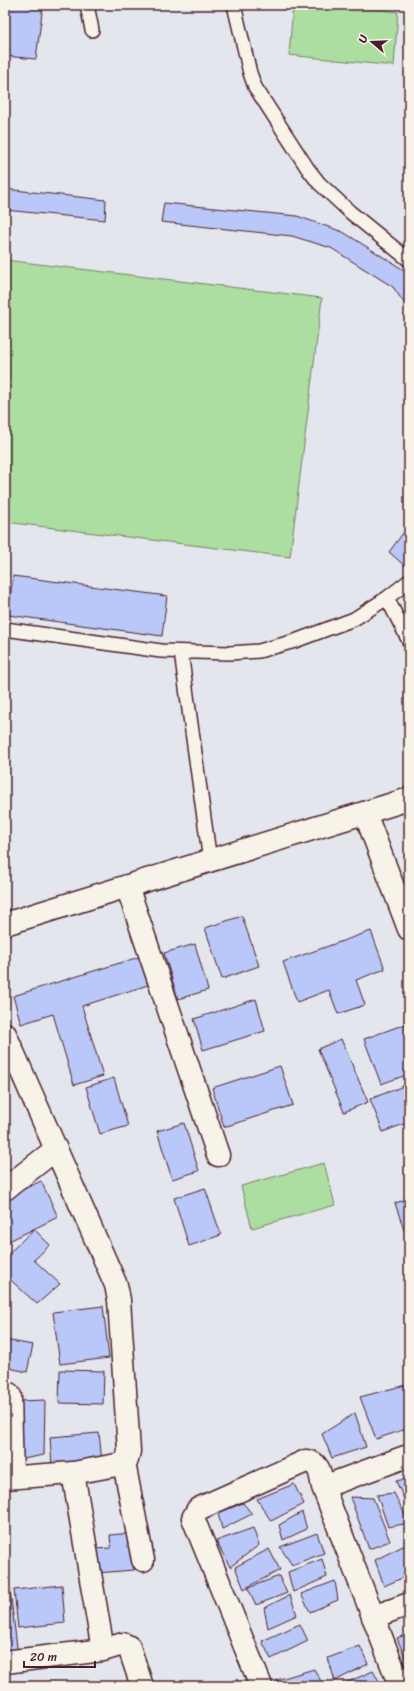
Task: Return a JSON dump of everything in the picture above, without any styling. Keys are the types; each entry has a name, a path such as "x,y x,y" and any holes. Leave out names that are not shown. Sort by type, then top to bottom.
{"street":[{"path":"5,924 409,799"},
{"path":"365,813 409,929"},
{"path":"127,886 218,1155"},
{"path":"5,1034 117,1289 120,1300 129,1444 128,1457 124,1463 74,1473 9,1478 10,1396 9,1394 5,1395"},
{"path":"5,1189 56,1149"},
{"path":"323,1487 405,1457"},
{"path":"261,1686 193,1522 193,1516 198,1509 303,1461 316,1464 323,1487 400,1686"},
{"path":"124,1463 144,1560"},
{"path":"74,1473 102,1650"},
{"path":"373,1617 409,1604"},
{"path":"5,1662 102,1650 123,1644 129,1647 142,1686"}],"lane":[{"path":"86,5 92,30"},
{"path":"234,5 250,73 255,87 308,169 319,183 350,212 409,260"},
{"path":"5,629 161,651 230,653 259,651 281,646 354,619 387,598 409,581"},
{"path":"387,598 409,641"},
{"path":"181,652 210,860"}],"green space":[{"path":"293,5 343,5 398,12 394,66 289,55"},
{"path":"5,260 322,298 290,557 5,522"},
{"path":"324,1163 335,1205 252,1228 241,1186"}],"building":[{"path":"5,5 43,5 36,59 5,56"},
{"path":"5,189 106,200 105,220 5,210"},
{"path":"164,203 297,216 343,232 404,270 409,277 409,310 393,287 331,248 292,236 161,222"},
{"path":"409,525 409,561 405,566 389,552"},
{"path":"13,576 167,596 162,636 8,615"},
{"path":"242,916 259,966 222,979 205,928"},
{"path":"371,931 385,969 356,980 365,1005 338,1014 329,990 297,1002 283,962"},
{"path":"195,944 208,990 178,999 164,953"},
{"path":"139,957 148,985 82,1006 103,1076 74,1085 53,1014 21,1024 13,996"},
{"path":"256,999 265,1031 203,1050 194,1019"},
{"path":"405,1024 409,1035 409,1074 381,1084 364,1039"},
{"path":"341,1039 368,1102 344,1112 318,1049"},
{"path":"280,1066 293,1105 224,1127 212,1088"},
{"path":"114,1078 128,1126 100,1134 86,1087"},
{"path":"409,1084 409,1122 383,1132 370,1099"},
{"path":"184,1123 199,1171 172,1179 157,1131"},
{"path":"41,1181 58,1217 5,1243 5,1198"},
{"path":"205,1188 221,1235 189,1246 174,1198"},
{"path":"409,1199 409,1239 407,1239 395,1203"},
{"path":"34,1229 50,1245 34,1260 60,1284 37,1304 5,1275 5,1257"},
{"path":"103,1306 109,1358 60,1364 53,1312"},
{"path":"5,1340 33,1345 27,1372 5,1367"},
{"path":"60,1370 104,1371 103,1404 59,1403"},
{"path":"409,1384 409,1428 376,1439 360,1397"},
{"path":"45,1400 44,1455 23,1459 19,1401"},
{"path":"355,1413 366,1447 332,1458 322,1434"},
{"path":"99,1433 102,1462 52,1466 50,1437"},
{"path":"409,1478 409,1510 396,1481"},
{"path":"294,1484 304,1504 271,1521 257,1499"},
{"path":"394,1493 409,1523 388,1527 377,1495"},
{"path":"350,1497 373,1498 390,1541 369,1549"},
{"path":"243,1503 252,1514 222,1529 218,1513"},
{"path":"302,1512 307,1529 283,1540 279,1525"},
{"path":"253,1528 259,1545 230,1567 216,1541"},
{"path":"132,1533 134,1570 97,1573 95,1549 111,1548 110,1535"},
{"path":"317,1533 324,1553 292,1565 280,1547"},
{"path":"409,1543 409,1575 384,1586 375,1560"},
{"path":"269,1549 280,1570 244,1589 235,1567"},
{"path":"322,1559 327,1577 293,1592 288,1572"},
{"path":"279,1576 287,1593 256,1605 248,1588"},
{"path":"335,1581 338,1600 310,1612 301,1594"},
{"path":"62,1585 65,1623 18,1628 14,1590"},
{"path":"5,1590 10,1590 18,1655 5,1656"},
{"path":"290,1595 297,1615 268,1628 264,1608"},
{"path":"300,1624 308,1641 271,1659 262,1641"},
{"path":"409,1634 409,1667 397,1638"},
{"path":"360,1646 368,1664 335,1681 328,1658"},
{"path":"314,1669 322,1683 314,1686 279,1686 277,1680"},
{"path":"373,1671 382,1686 341,1685"},
{"path":"237,1679 241,1686 218,1686"}]}
